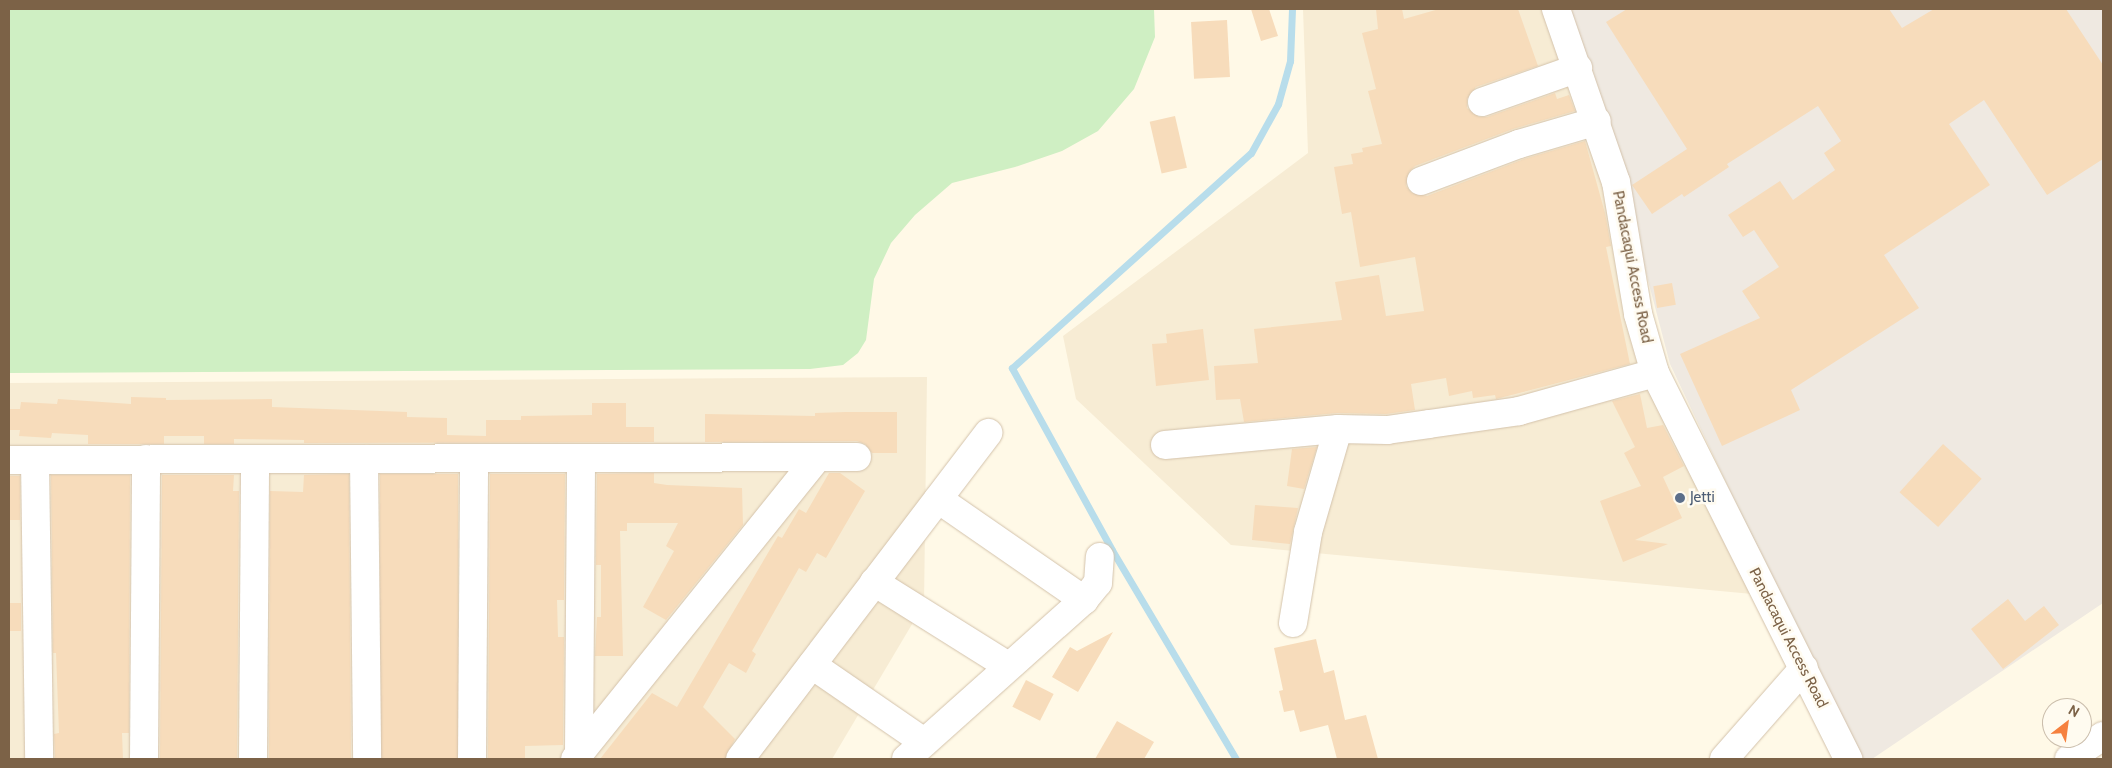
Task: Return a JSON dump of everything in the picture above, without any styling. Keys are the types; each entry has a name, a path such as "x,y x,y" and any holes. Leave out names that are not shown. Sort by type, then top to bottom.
{"street":[{"name":"Pandacaqui Access Road","path":"1556,9 1597,121 1616,182 1638,314 1655,373 1848,759"},
{"path":"1482,102 1578,68"},
{"path":"1421,181 1519,144 1597,121"},
{"path":"1164,445 1338,429 1387,430 1519,411 1655,373"},
{"path":"1293,623 1304,549 1338,429"},
{"path":"752,755 812,665 988,433"},
{"path":"39,759 22,460 816,459 856,457"},
{"path":"577,756 581,458"},
{"path":"144,759 146,459"},
{"path":"364,459 367,759"},
{"path":"472,759 474,459"},
{"path":"577,756 816,459"},
{"path":"253,759 255,460"},
{"path":"938,499 1084,600"},
{"path":"812,665 915,751 1084,600 1098,583 1100,557"},
{"path":"874,582 1008,666"},
{"path":"1724,759 1804,668"},
{"path":"2069,759 2103,736"}],"shaded area":[{"path":"1303,9 1546,9 1582,98 1618,235 1752,594 1231,545 1076,399 1063,336 1308,153"},
{"path":"1560,9 2103,9 2103,603 1872,759 1857,759 1670,364 1619,170"},
{"path":"927,377 924,604 832,759 9,759 9,383"}],"green space":[{"path":"9,9 1154,9 1155,37 1134,89 1098,131 1062,151 1015,167 952,183 915,215 891,243 874,279 866,340 858,353 843,365 810,369 9,373"}],"building":[{"path":"1251,9 1269,9 1278,36 1261,41"},
{"path":"1376,9 1402,9 1404,19 1439,9 1518,9 1538,66 1476,87 1467,99 1467,108 1479,117 1487,117 1555,93 1557,99 1569,95 1575,111 1513,129 1415,166 1409,172 1406,186 1412,193 1427,196 1524,159 1585,141 1605,213 1611,246 1606,247 1630,364 1496,399 1495,395 1473,398 1472,391 1449,396 1446,378 1411,384 1415,410 1386,414 1337,413 1244,422 1240,399 1216,400 1214,366 1258,363 1254,329 1342,320 1335,282 1379,275 1386,316 1424,311 1415,257 1360,267 1351,212 1342,214 1334,167 1353,164 1351,154 1363,152 1362,148 1382,144 1368,91 1376,89 1362,33 1378,29"},
{"path":"1627,9 1889,9 1902,28 1934,9 2066,9 2103,65 2103,159 2047,195 1984,100 1949,124 1990,185 1884,255 1919,308 1791,390 1800,410 1722,446 1680,354 1760,318 1742,291 1779,267 1754,230 1743,237 1728,215 1780,181 1793,200 1835,170 1824,153 1841,141 1818,106 1727,164 1729,167 1684,197 1682,194 1652,214 1632,185 1687,149 1606,22"},
{"path":"1227,20 1230,77 1194,79 1191,22"},
{"path":"1175,116 1187,168 1162,173 1150,122"},
{"path":"1672,283 1676,305 1657,308 1653,286"},
{"path":"1203,329 1209,380 1156,386 1152,344 1167,343 1166,334"},
{"path":"1640,394 1647,428 1663,425 1684,466 1663,477 1682,518 1635,540 1668,544 1623,562 1600,501 1641,486 1624,453 1635,447 1612,401"},
{"path":"131,397 166,398 166,400 272,399 272,407 407,412 407,417 447,418 447,435 486,436 486,420 521,420 521,416 592,415 592,403 626,403 626,427 654,427 654,442 304,443 304,440 234,439 234,444 204,444 204,436 164,436 164,444 88,444 88,435 52,433 51,438 19,436 20,430 9,430 9,409 20,409 21,402 57,404 58,399 131,404"},
{"path":"897,412 897,453 872,453 865,444 857,441 705,442 705,414 815,416 815,413"},
{"path":"1943,444 1982,479 1938,527 1900,492"},
{"path":"1317,447 1304,489 1287,486 1292,449"},
{"path":"654,473 654,483 742,488 743,525 666,620 643,607 674,551 666,546 678,523 627,523 627,531 620,531 623,656 595,656 597,617 601,617 601,565 596,565 597,474"},
{"path":"829,473 840,473 865,491 826,558 817,553 806,572 799,568 752,651 756,654 746,673 729,663 703,707 735,739 725,759 600,759 652,693 677,707 778,536 782,538 799,509 806,513"},
{"path":"349,474 351,759 269,759 270,491 303,492 304,475"},
{"path":"380,474 458,474 458,759 380,759"},
{"path":"490,474 565,474 564,600 557,600 558,637 564,637 563,745 525,746 525,759 488,759"},
{"path":"51,475 130,475 129,733 122,733 123,759 55,759 54,734 59,733 56,653 53,653"},
{"path":"162,475 234,475 233,491 239,491 237,759 160,759"},
{"path":"9,476 20,476 20,520 9,520"},
{"path":"1255,505 1298,508 1290,544 1252,540"},
{"path":"2008,599 2025,621 2044,606 2059,625 2003,669 1971,629"},
{"path":"9,603 21,603 21,631 9,631"},
{"path":"1113,632 1078,692 1052,677 1070,647 1077,651"},
{"path":"1316,639 1324,673 1334,670 1345,720 1366,715 1378,759 1337,759 1328,725 1300,732 1294,710 1284,712 1279,691 1283,690 1274,648"},
{"path":"1026,680 1054,694 1040,721 1012,707"},
{"path":"1117,721 1154,742 1144,759 1095,759"}],"waterway":[{"path":"1236,759 1112,550 1012,368 1251,153 1278,104 1290,61 1292,9"}],"place":[{"name":"Jetti","path":"1680,498"}]}
